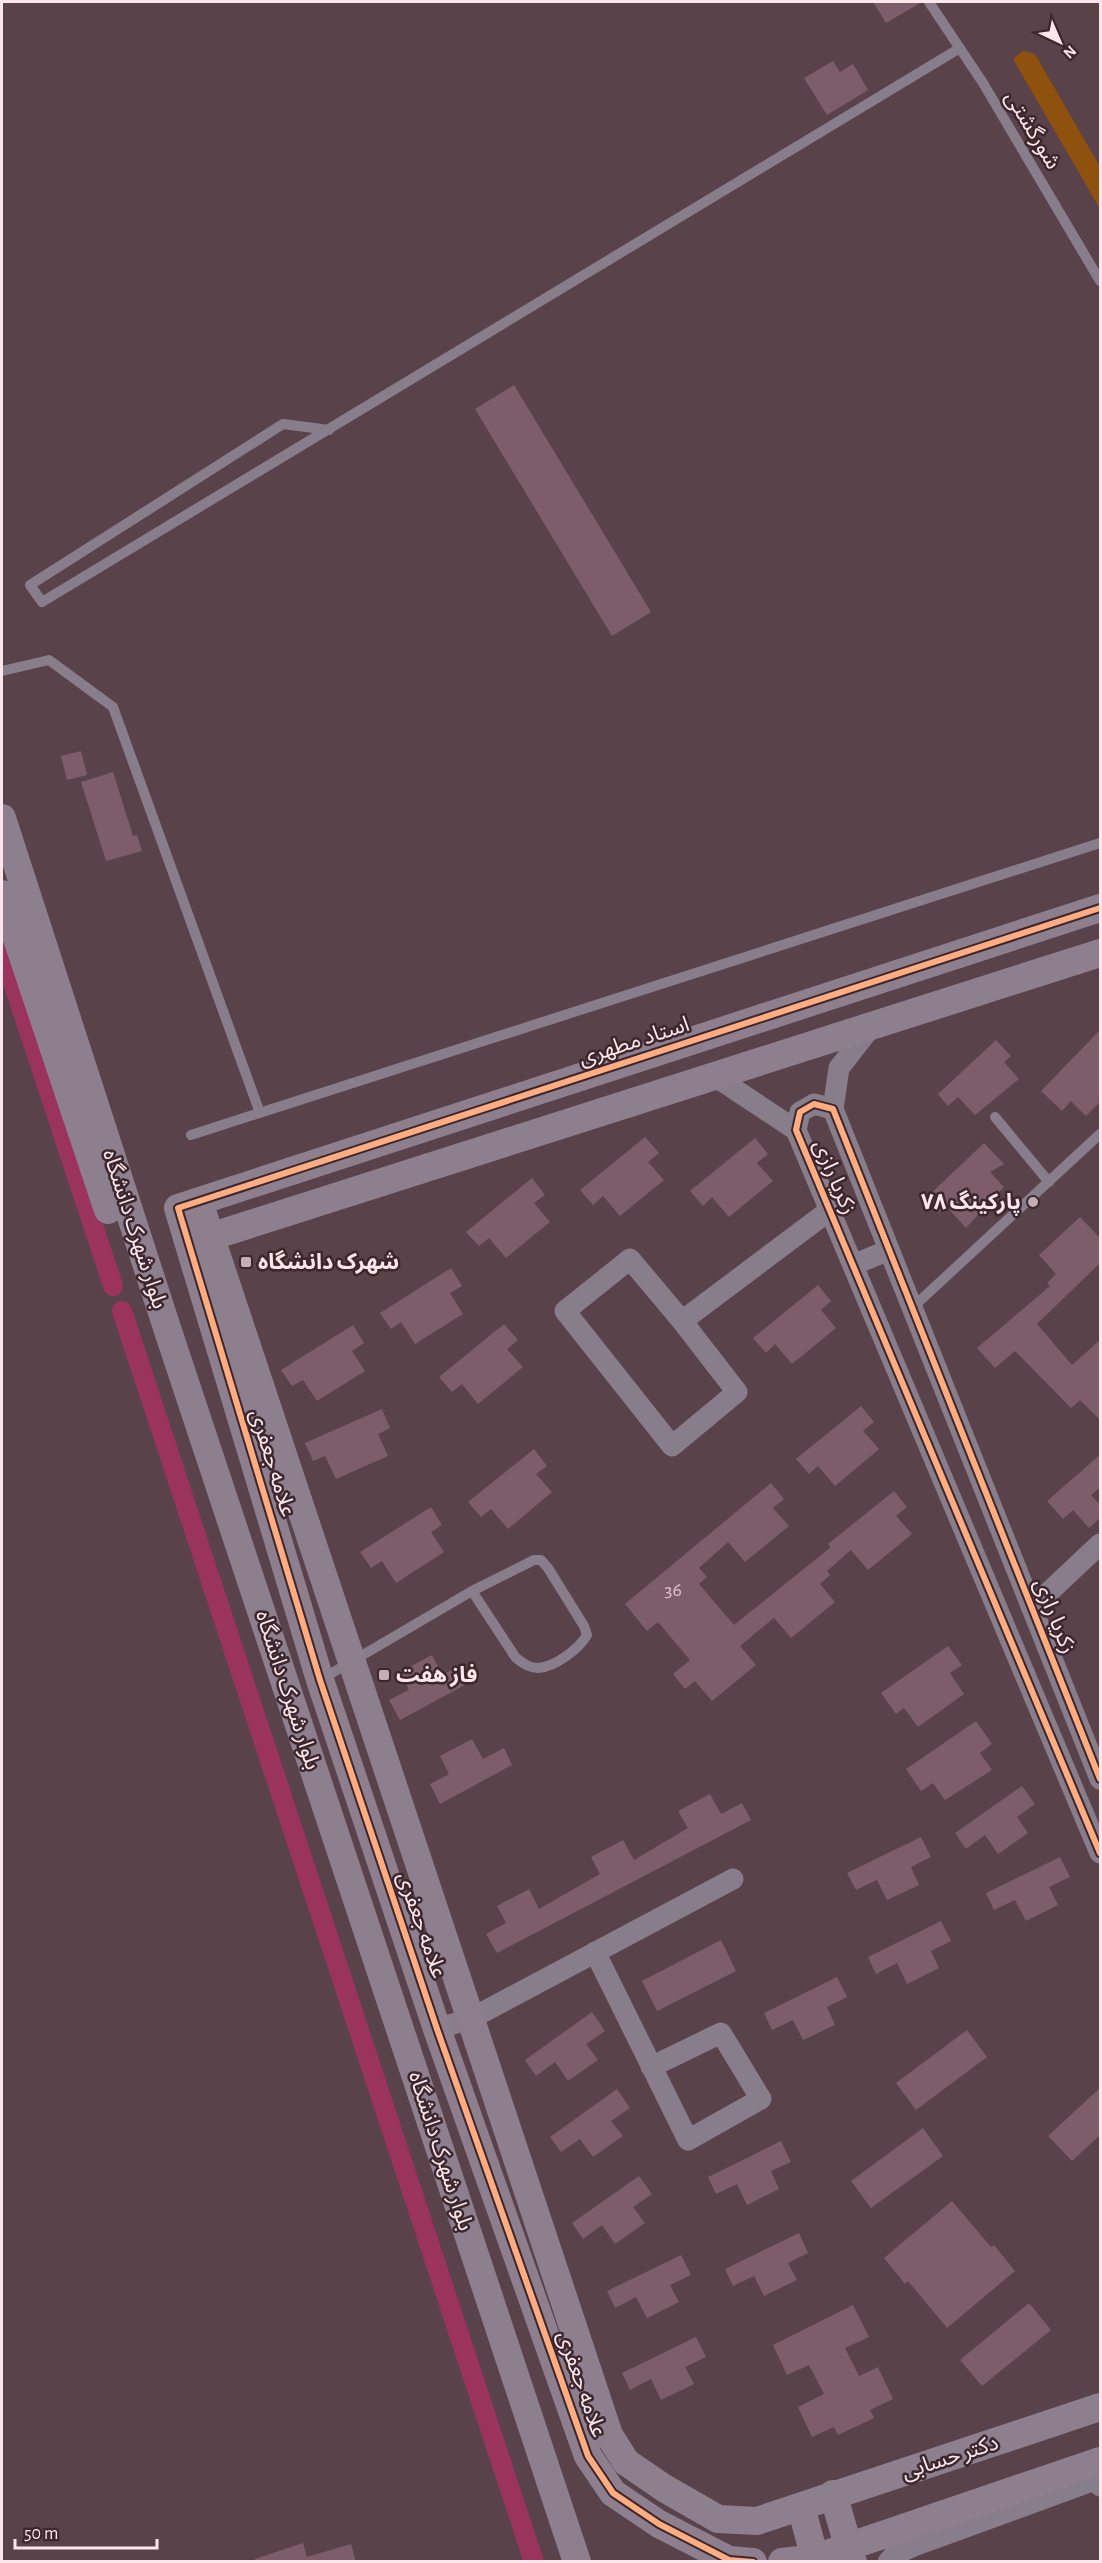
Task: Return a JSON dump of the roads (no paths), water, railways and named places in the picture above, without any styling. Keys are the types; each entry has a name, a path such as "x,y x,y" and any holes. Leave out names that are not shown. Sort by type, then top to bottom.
{"street":[{"name":"بلوار شهرک دانشگاه","path":"2,818 168,1331 578,2562"},
{"name":"بلوار شهرک دانشگاه","path":"2,894 557,2562"},
{"name":"استاد مطهری","path":"188,1205 1101,908"},
{"path":"199,1240 1101,953"},
{"path":"833,1109 839,1068 871,1027"},
{"path":"716,1077 796,1130"},
{"name":"زکریا رازی","path":"1101,1779 833,1109 814,1104 801,1112 796,1130 1101,1853"},
{"name":"علامه جعفری","path":"188,1205 320,1680 438,2029 588,2456 614,2493 659,2523 729,2560 753,2562"},
{"path":"682,1321 830,1210"},
{"name":"علامه جعفری","path":"199,1240 352,1661 609,2434 626,2462 664,2488 718,2519 757,2521 801,2508"},
{"path":"853,1265 889,1250"},
{"path":"630,1259 682,1321 737,1392 672,1446 565,1311 630,1259"},
{"path":"1032,1608 1101,1544"},
{"path":"986,1580 1016,1568"},
{"path":"438,2029 472,2018 733,1879"},
{"path":"595,1952 651,2067 688,2139 760,2099 721,2033 651,2067"},
{"name":"دکتر حسابی","path":"801,2508 833,2494 1101,2407"},
{"path":"782,2562 815,2560 851,2554 1101,2461"},
{"path":"888,2562 894,2555 914,2546 1095,2480 1101,2486"},
{"path":"833,2494 851,2554"},
{"path":"801,2508 815,2560"}],"lane":[{"name":"شورگشتی","path":"929,2 960,48 1101,281"},
{"path":"329,430 283,424 30,585 42,602 329,430 960,48"},
{"path":"2,671 49,660 113,707 260,1113"},
{"path":"190,1135 1101,843"},
{"path":"995,1117 1049,1182"},
{"path":"912,1308 1101,1134"},
{"path":"320,1680 472,1591 523,1564 541,1560 584,1626 586,1635 581,1645 550,1664 537,1668 525,1665 516,1658 472,1591"}],"waterway":[{"path":"2,949 113,1286"},
{"path":"122,1311 534,2562"}],"place":[{"name":"پارکینگ ۷۸","path":"1033,1202"},
{"name":"شهرک دانشگاه","path":"246,1262"},
{"name":"فاز هفت","path":"384,1675"}]}
